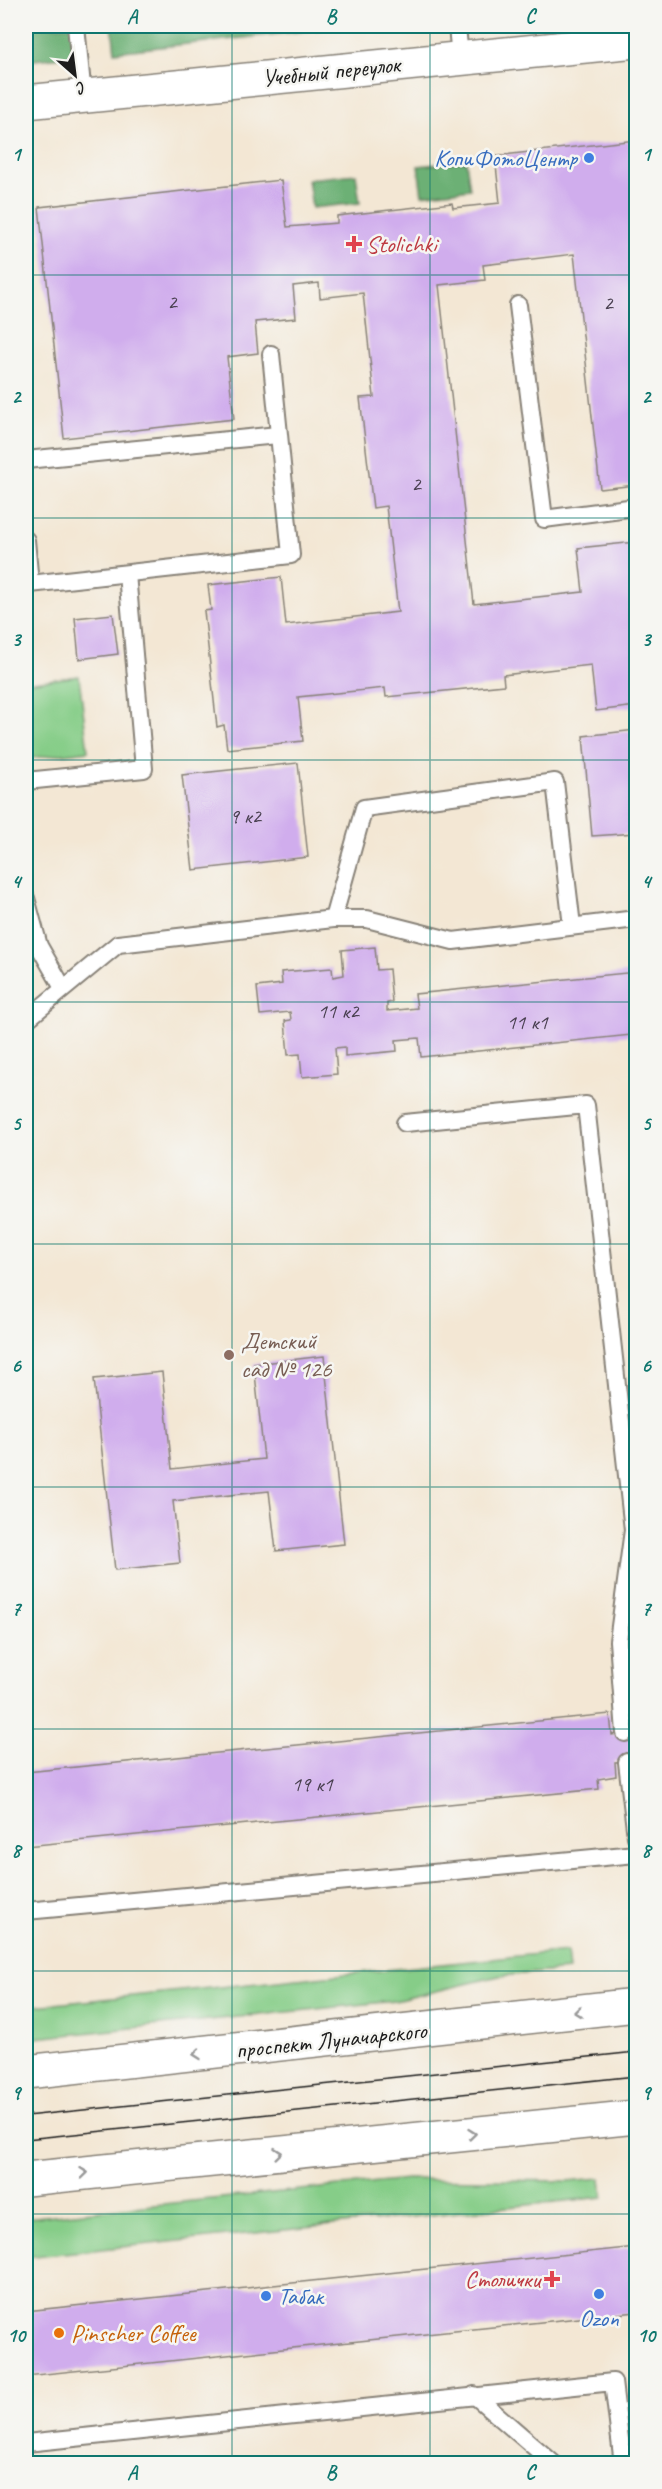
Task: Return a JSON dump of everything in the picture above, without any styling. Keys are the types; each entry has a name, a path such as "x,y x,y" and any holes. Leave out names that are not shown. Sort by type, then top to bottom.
{"main road":[{"name":"Учебный переулок","path":"26,102 636,40"},
{"name":"проспект Луначарского","path":"26,2072 636,2005"},
{"path":"26,2179 636,2117"}],"lane":[{"path":"76,26 83,96"},
{"path":"457,26 460,58"},
{"path":"518,305 544,519 636,507"},
{"path":"26,540 30,584 291,555 271,354"},
{"path":"26,460 278,435"},
{"path":"26,781 144,769 127,573"},
{"path":"333,919 364,808 555,782 572,926"},
{"path":"26,898 39,946 63,988"},
{"path":"26,1020 118,944 333,919 367,919 453,941 636,919"},
{"path":"405,1123 586,1105 633,1530 618,1641 625,1733"},
{"path":"627,1761 636,1837"},
{"path":"26,1911 636,1854"},
{"path":"26,2443 613,2382 623,2463"},
{"path":"474,2395 554,2463"}],"green space":[{"path":"26,26 76,26 79,55 26,61"},
{"path":"112,26 352,26 115,52"},
{"path":"466,161 470,189 422,195 418,166"},
{"path":"356,174 360,203 312,208 308,179"},
{"path":"79,676 88,751 32,758 26,683"},
{"path":"567,1951 569,1970 499,1976 395,2001 26,2039 26,2007"},
{"path":"601,2178 603,2197 26,2257 26,2218 407,2179 567,2181"}],"building":[{"path":"636,140 636,485 600,489 574,254 483,265 485,280 439,285 474,604 583,592 578,548 636,542 636,706 596,711 591,665 503,675 504,685 386,697 385,688 298,697 303,741 227,749 224,725 217,727 204,611 211,610 208,585 281,577 286,625 398,612 386,506 373,508 360,398 374,397 363,293 320,298 319,283 293,286 296,318 255,322 258,353 227,357 234,419 64,438 39,207 281,180 287,227 337,223 337,216 452,203 453,208 500,203 495,156"},
{"path":"113,614 118,654 79,659 75,618"},
{"path":"636,730 636,833 592,836 583,736"},
{"path":"298,763 308,857 193,870 182,775"},
{"path":"375,947 377,970 389,969 392,1002 387,1003 387,1011 417,1008 415,994 636,972 636,1077 631,1035 421,1057 419,1038 396,1040 397,1051 345,1056 345,1047 335,1048 337,1074 302,1077 300,1054 288,1055 285,1021 291,1020 290,1012 260,1015 257,987 282,984 281,972 332,968 333,977 344,975 342,950"},
{"path":"324,1356 344,1544 276,1551 269,1491 173,1501 180,1563 115,1570 94,1379 162,1372 172,1469 264,1459 254,1364"},
{"path":"610,1714 612,1735 636,1732 636,1761 615,1762 616,1776 598,1779 599,1789 26,1846 26,1772"},
{"path":"636,2247 636,2312 26,2376 26,2311"}],"tram line":[{"path":"26,2116 636,2052"},
{"path":"26,2139 636,2076"}],"place":[{"name":"КопиФотоЦентр","path":"589,158"},
{"name":"Stolichki","path":"354,244"},
{"name":"Детский сад № 126","path":"229,1355"},
{"name":"Столички","path":"552,2279"},
{"name":"Ozon","path":"599,2294"},
{"name":"Табак","path":"266,2296"},
{"name":"Pinscher Coffee","path":"59,2333"}]}
